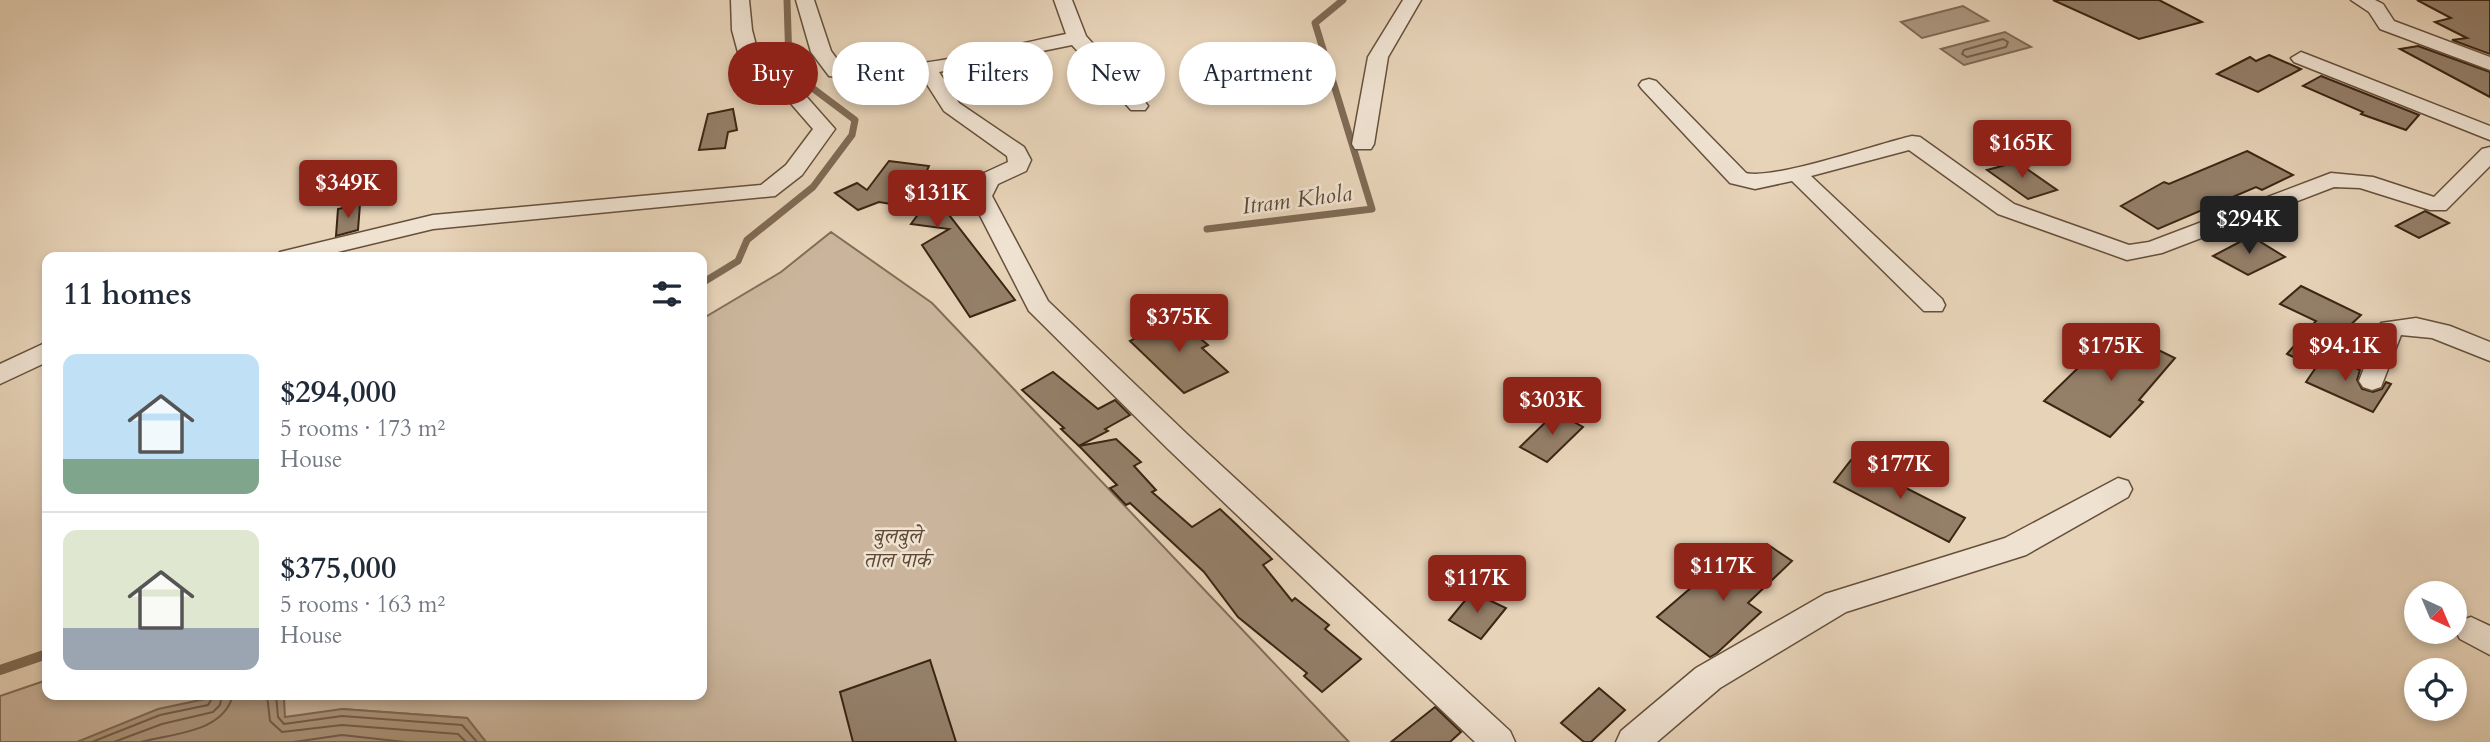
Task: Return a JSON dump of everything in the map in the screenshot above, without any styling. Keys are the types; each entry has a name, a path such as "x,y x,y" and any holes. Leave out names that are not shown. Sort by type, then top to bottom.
{"street":[{"path":"309,252 433,222 766,191 794,170 824,129 774,72 749,56 742,30 740,0"},
{"path":"805,0 821,52 832,67"},
{"path":"1063,0 1077,38 1138,106"},
{"path":"1363,145 1378,57 1412,0"},
{"path":"2360,0 2376,8 2387,25 2490,64"},
{"path":"929,68 1077,38"},
{"path":"2301,58 2490,134"},
{"path":"929,70 951,107 1016,152 1020,160 1018,166 990,176 981,195 1038,305 1188,452 1498,742"},
{"path":"1649,85 1738,178 1755,182 1912,142 2006,209 2127,253 2154,248 2331,180 2353,178 2378,183 2438,205 2490,155"},
{"path":"1798,173 1802,180 1933,304"},
{"path":"2372,381 2390,329 2409,324 2434,329 2490,352"},
{"path":"0,375 42,354"},
{"path":"1633,742 1709,678 1836,603 2015,547 2118,489"}],"green space":[{"name":"बुलबुले ताल पार्क","path":"831,232 932,303 1349,742 486,742 467,718 342,709 232,742 0,742 0,696 42,682 42,700 707,700 707,316 781,272"}],"water":[{"path":"1963,6 1988,21 1922,38 1901,22"},
{"path":"2005,32 2031,47 1964,65 1941,49"},
{"path":"200,700 284,700 285,717 342,709 467,718 486,742 77,742 158,709"}],"building":[{"path":"2053,0 2159,0 2202,22 2139,39"},
{"path":"2417,0 2490,0 2490,54 2452,40 2467,38 2435,22 2451,18"},
{"path":"2418,46 2490,72 2490,97 2400,49"},
{"path":"2269,55 2301,69 2258,92 2217,74 2250,57 2256,61"},
{"path":"2321,76 2419,115 2406,130 2361,114 2363,112 2303,86"},
{"path":"733,109 737,130 728,132 725,148 699,150 708,114"},
{"path":"2247,151 2293,175 2262,190 2256,187 2158,229 2121,206 2164,182 2169,184"},
{"path":"889,161 929,166 924,177 976,179 968,195 936,198 1015,300 970,317 922,245 949,229 911,224 922,209 879,202 858,210 835,193 857,183 867,190"},
{"path":"2017,162 2057,190 2028,199 1987,170"},
{"path":"360,204 358,230 336,236 338,209"},
{"path":"2425,211 2449,223 2419,238 2396,226"},
{"path":"2251,236 2285,257 2248,275 2213,256"},
{"path":"2301,286 2361,315 2309,364 2287,354 2316,321 2280,304"},
{"path":"1177,316 1198,332 1195,334 1208,345 1202,348 1228,372 1184,393 1130,341"},
{"path":"2117,330 2175,358 2139,400 2143,402 2110,437 2044,401"},
{"path":"2325,354 2360,370 2357,380 2362,389 2373,392 2382,389 2386,382 2391,384 2373,412 2306,382"},
{"path":"1053,372 1098,409 1115,400 1130,415 1105,429 1108,431 1079,446 1061,429 1064,428 1022,390"},
{"path":"1556,412 1583,427 1547,462 1520,447"},
{"path":"1116,439 1141,462 1134,466 1156,490 1152,492 1192,527 1220,509 1272,559 1263,565 1292,601 1295,598 1329,625 1325,629 1361,659 1322,692 1304,676 1307,673 1238,617 1204,572 1130,503 1126,505 1110,488 1117,485 1079,446"},
{"path":"1851,460 1965,518 1949,542 1834,482"},
{"path":"1767,544 1792,561 1748,603 1761,612 1717,653 1710,657 1657,617 1707,574 1722,584"},
{"path":"1472,592 1506,608 1481,639 1449,620"},
{"path":"930,660 956,742 853,742 840,692"},
{"path":"1599,688 1625,710 1591,742 1584,742 1561,723"},
{"path":"1435,707 1461,732 1450,742 1391,742"}],"waterway":[{"name":"Itram Khola","path":"707,280 738,261 747,240 813,187 852,135 855,120 811,87 789,63 787,0"},
{"name":"Itram Khola","path":"1207,229 1372,209 1315,23 1343,0"},
{"name":"Itram Khola","path":"0,670 42,656"}]}
